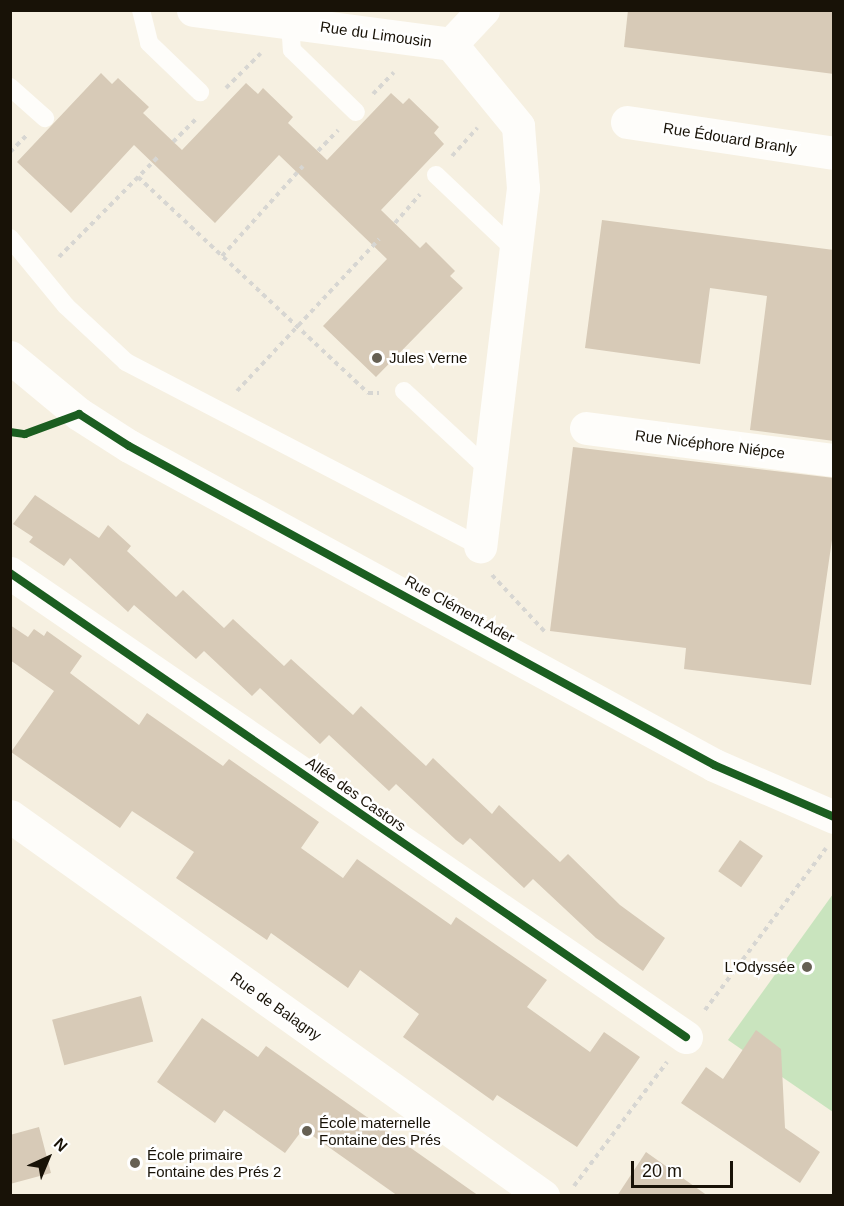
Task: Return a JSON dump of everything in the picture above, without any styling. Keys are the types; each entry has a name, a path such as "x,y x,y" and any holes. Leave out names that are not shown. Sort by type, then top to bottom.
{"street":[{"name":"Rue du Limousin","path":"193,10 451,44"},
{"path":"480,546 523,188 518,126 451,44 483,10"},
{"name":"Rue Édouard Branly","path":"627,122 834,153"},
{"name":"Rue Clément Ader","path":"10,357 79,414 129,446 714,765 834,817"},
{"name":"Rue Nicéphore Niépce","path":"586,428 834,459"},
{"name":"Allée des Castors","path":"10,573 686,1037"},
{"name":"Rue de Balagny","path":"10,816 543,1196"}],"lane":[{"path":"141,10 149,43 203,100"},
{"path":"290,23 291,50 356,112"},
{"path":"10,87 45,118"},
{"path":"436,175 516,251"},
{"path":"10,238 40,277 126,362 216,413 480,546"},
{"path":"404,391 489,470"}],"path":[{"path":"223,91 290,23"},
{"path":"173,142 203,100"},
{"path":"40,277 158,157"},
{"path":"222,256 303,166"},
{"path":"138,177 368,393 404,391"},
{"path":"216,413 379,239"},
{"path":"480,546 479,561 546,633 544,640 525,630 514,655"}],"green space":[{"name":"L'Odyssée","path":"833,894 833,1112 728,1040"}],"building":[{"path":"628,10 834,10 834,74 624,47"},
{"path":"101,73 112,84 118,78 149,107 143,113 182,150 246,83 258,94 263,88 293,117 288,123 327,160 391,93 403,104 409,98 439,127 434,133 444,144 381,210 420,248 426,242 455,271 450,276 463,288 376,377 323,326 387,259 279,155 215,223 134,145 71,213 17,162"},
{"path":"602,220 834,250 834,441 750,430 767,296 710,288 700,364 585,348"},
{"path":"573,447 834,478 834,526 811,685 684,669 686,648 550,631"},
{"path":"35,495 99,538 108,525 131,546 127,551 176,597 183,590 224,628 233,619 284,666 291,659 353,715 361,706 426,766 433,758 492,814 499,805 560,862 568,854 620,905 665,938 643,971 596,938 533,879 524,888 470,838 463,845 456,840 396,784 389,791 329,735 320,744 260,688 252,696 204,651 196,659 134,605 128,612 70,558 64,566 29,542 33,537 13,524"},
{"path":"10,625 28,637 34,629 44,636 47,631 82,656 70,673 139,725 147,713 223,766 229,759 319,822 301,848 343,878 357,859 451,925 456,917 547,980 527,1007 590,1052 604,1032 640,1057 577,1147 497,1095 493,1101 403,1037 419,1014 360,970 348,988 271,933 267,940 176,878 194,852 132,811 120,828 11,752 54,691 10,660"},
{"path":"740,840 763,856 741,887 718,871"},
{"path":"141,996 153,1041 64,1065 52,1020"},
{"path":"202,1018 258,1057 266,1046 479,1196 398,1196 303,1129 285,1153 224,1110 215,1123 157,1082"},
{"path":"756,1030 781,1049 785,1128 820,1152 800,1183 681,1103 706,1067 723,1079"},
{"path":"39,1127 51,1173 10,1184 10,1135"},
{"path":"646,1152 708,1196 617,1196"}],"cycle path":[{"path":"10,432 25,434 79,414 129,446 714,765 834,817"},
{"path":"10,573 686,1037"}],"place":[{"name":"Jules Verne","path":"377,358"},
{"name":"L'Odyssée","path":"807,967"},
{"name":"École maternelle Fontaine des Prés","path":"307,1131"},
{"name":"École primaire Fontaine des Prés 2","path":"135,1163"}]}
